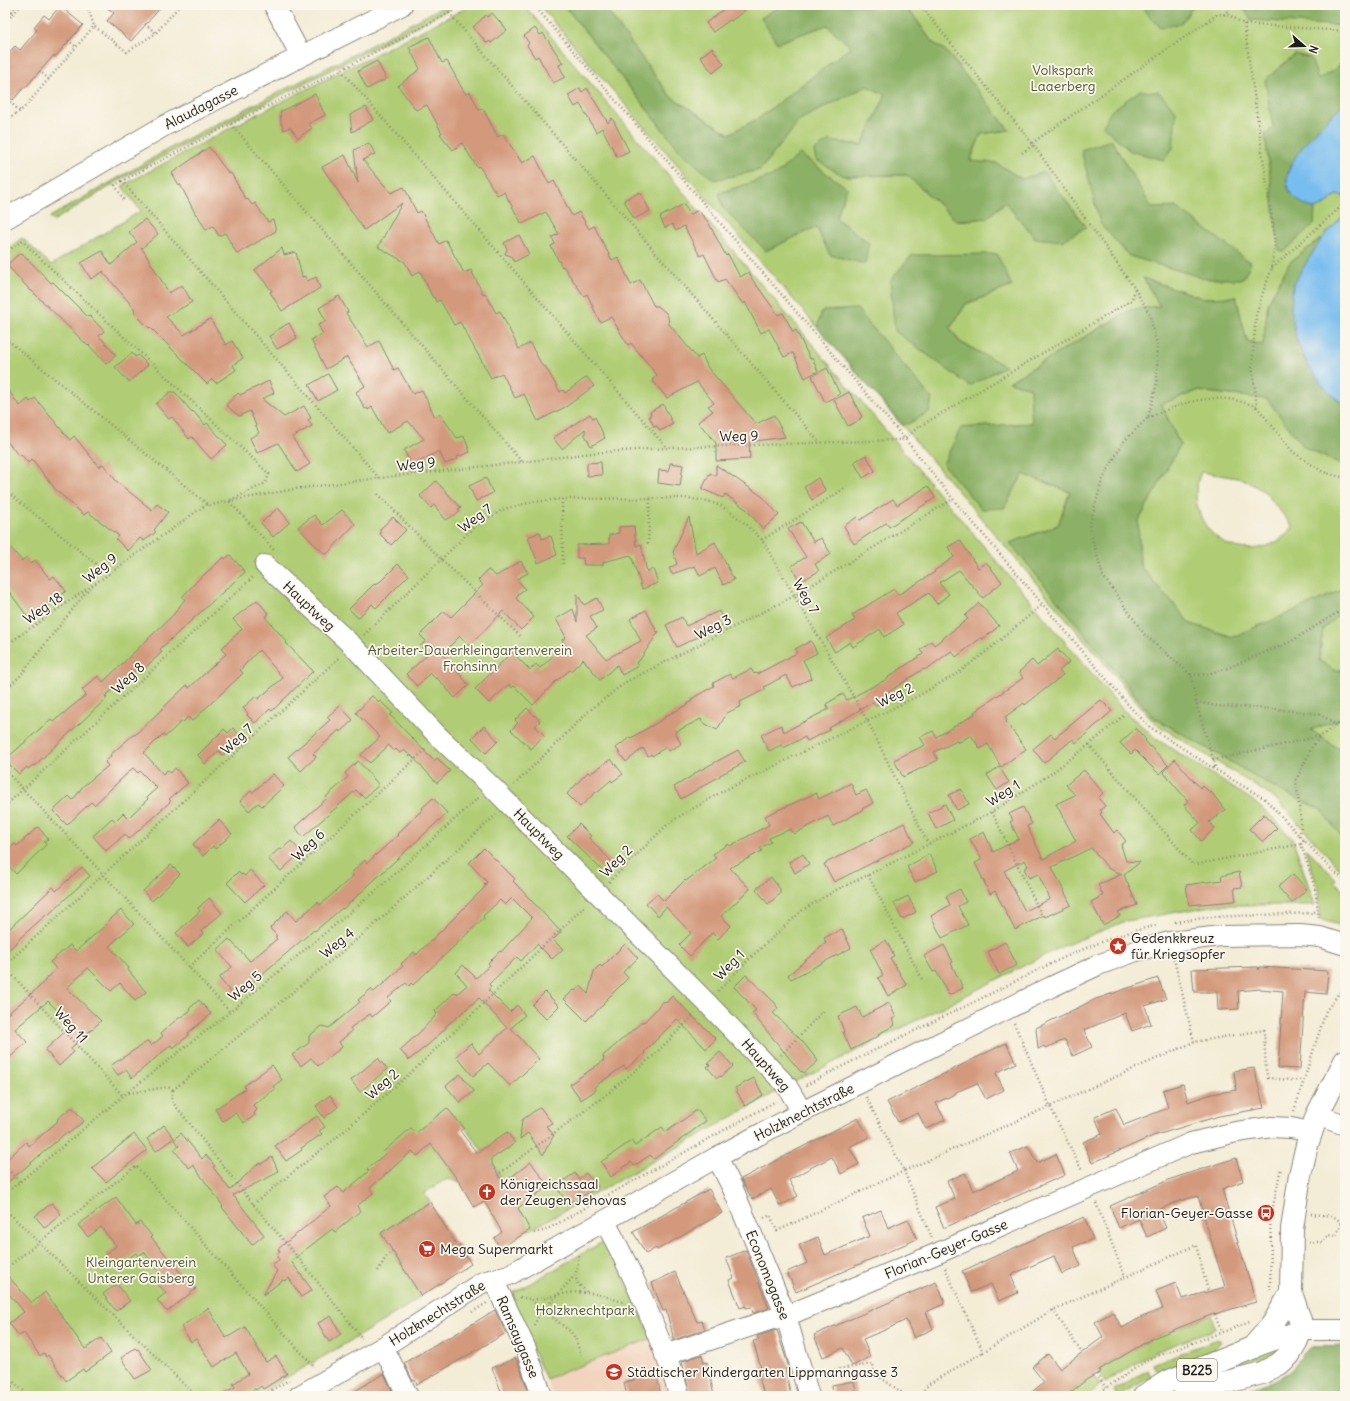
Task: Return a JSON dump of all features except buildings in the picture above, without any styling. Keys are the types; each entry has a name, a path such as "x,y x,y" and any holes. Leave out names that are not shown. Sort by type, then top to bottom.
{"main road":[{"name":"B225","path":"1184,1396 1204,1388 1262,1373 1271,1369 1289,1355 1295,1345 1301,1330 1300,1320 1291,1293 1293,1215 1300,1175 1306,1125 1345,1061"},
{"name":"B225","path":"1144,1396 1167,1382 1252,1348 1272,1325 1291,1293"}],"street":[{"path":"274,5 301,56"},
{"name":"Alaudagasse","path":"5,219 164,126 402,5"},
{"name":"Hauptweg","path":"272,560 439,737 500,795 769,1067 787,1086 802,1112"},
{"name":"Holzknechtstraße","path":"305,1393 383,1347 483,1282 496,1287 509,1275 717,1157 859,1083 1008,1008 1098,965 1136,951 1170,942 1221,936 1300,935 1320,938 1345,945"},
{"name":"Florian-Geyer-Gasse","path":"665,1355 772,1318 786,1316 938,1253 1191,1143 1236,1132 1272,1127 1345,1125"},
{"name":"Economogasse","path":"717,1157 733,1189 786,1316 809,1396"},
{"path":"604,1222 624,1256 649,1312 679,1396"},
{"name":"Ramsaygasse","path":"496,1287 524,1345 542,1396"},
{"path":"1252,1348 1301,1330 1345,1330"},
{"path":"383,1347 408,1396"}],"path":[{"path":"13,13 14,5"},
{"path":"5,24 21,5"},
{"path":"87,5 94,26 127,52 156,33 180,5"},
{"path":"124,200 115,185 231,124 341,70 464,5"},
{"path":"534,5 905,439 953,499 1131,708 1150,727 1216,770 1265,799 1334,872 1345,880"},
{"path":"920,5 1032,144 1135,289 1149,313 1157,344 1157,383 1148,418"},
{"path":"1224,15 1232,5"},
{"path":"5,6 13,13"},
{"path":"449,13 820,444"},
{"path":"1022,153 1032,144 1218,14 1229,15 1244,24 1345,31"},
{"path":"145,24 156,33"},
{"path":"1244,24 1274,241 1272,268 1256,316 1252,366 1257,407"},
{"path":"5,121 20,111 94,26"},
{"path":"68,40 76,47"},
{"path":"341,70 666,448"},
{"path":"39,71 48,79"},
{"path":"10,102 20,111"},
{"path":"231,124 522,462"},
{"path":"122,181 379,478"},
{"path":"1272,268 1345,203"},
{"path":"5,253 22,241 269,474 266,483 229,501 272,560"},
{"path":"905,439 916,428 1132,300 1135,289"},
{"path":"5,338 207,504"},
{"path":"1216,770 1196,702 1191,675 1145,635 1103,576 1089,527 1102,481 1123,442 1148,418 1194,400 1216,398 1244,401 1257,407 1293,452 1323,472 1345,478"},
{"name":"Weg 9","path":"5,690 20,676 90,587 207,504 211,505 295,489 592,453 666,448 820,444 905,439"},
{"path":"762,540 847,487"},
{"path":"5,490 107,574"},
{"path":"378,494 441,559 520,636"},
{"path":"648,544 650,498"},
{"name":"Weg 7","path":"5,966 353,646 475,526 504,509 532,502 562,499 684,498 708,501 721,506 747,525 762,540 867,720 928,844"},
{"path":"562,499 563,564"},
{"name":"Weg 3","path":"500,795 521,778 590,710 626,682 794,596 953,499"},
{"name":"Weg 8","path":"5,806 272,560"},
{"name":"Weg 18","path":"5,641 12,641 90,587"},
{"name":"Weg 2","path":"253,1204 336,1138 414,1070 598,894 670,822 725,790 918,696 958,673 1043,604"},
{"path":"1191,675 1207,674 1226,669 1290,642 1345,608"},
{"path":"1196,702 1217,706 1276,709 1319,714 1338,725"},
{"name":"Weg 1","path":"500,1173 602,1098 653,1056 750,958 804,909 836,890 992,812 1049,775 1089,745 1124,714"},
{"path":"1300,836 1301,823 1296,780 1313,745 1321,736 1345,722"},
{"path":"1213,760 1321,736"},
{"name":"Weg 6","path":"189,967 439,737"},
{"path":"1089,745 1193,865 1301,844 1304,840"},
{"path":"5,770 230,1012"},
{"name":"Weg 5","path":"5,1194 123,1096 230,1012 378,889 500,795"},
{"name":"Weg 4","path":"173,1090 372,928 500,795"},
{"path":"992,812 1042,916"},
{"path":"1301,844 1315,888 1320,938"},
{"path":"868,875 923,980"},
{"path":"1170,942 1194,1042"},
{"name":"Weg 11","path":"5,966 123,1096"},
{"path":"1306,1125 1294,1111 1326,1011 1345,985"},
{"path":"1008,1008 1050,1106 1090,1186 1126,1277 1196,1246 1208,1291"},
{"path":"769,1067 825,1010"},
{"path":"859,1083 904,1171 1194,1042 1264,1030 1266,1071 1268,1078 1303,1080"},
{"path":"127,1093 168,1087 173,1090 171,1100 362,1338"},
{"path":"5,1166 20,1182"},
{"path":"5,1269 136,1166 312,1363 316,1369 305,1393"},
{"path":"10,1214 196,1396"},
{"path":"1311,1214 1334,1216 1341,1222 1345,1223"},
{"path":"1309,1242 1322,1242 1328,1235 1336,1236 1341,1222"},
{"path":"378,1271 387,1255 392,1251"},
{"path":"524,1345 538,1317 575,1275 580,1251 573,1254"},
{"path":"575,1275 578,1284 588,1292"},
{"path":"466,1316 496,1287 520,1298 531,1300 540,1300 568,1293 588,1292 614,1299 649,1312"},
{"path":"531,1300 571,1332 575,1338 581,1355"},
{"path":"1053,1310 1082,1353"},
{"path":"1215,1314 1221,1332"},
{"path":"1094,1396 1149,1358 1253,1321"},
{"path":"919,1396 929,1384 983,1352"},
{"path":"803,1374 873,1364 874,1373 907,1396"},
{"path":"5,1374 29,1396"},
{"path":"1097,1374 1106,1388"},
{"path":"5,1391 15,1384"}],"shaded area":[{"name":"Städtischer Kindergarten Lippmanngasse 3","path":"652,1338 670,1396 552,1396 546,1379"}],"green space":[{"path":"446,5 457,5 192,141 127,176 53,221 50,217 179,143 356,53"},
{"name":"Arbeiter-Dauerkleingartenverein Frohsinn","path":"472,5 524,5 1123,710 1158,740 1252,800 1275,820 1293,840 1315,905 1217,905 1126,921 1061,947 787,1086 530,1230 496,1169 462,1123 435,1149 460,1183 449,1179 424,1193 430,1202 381,1233 421,1296 362,1334 255,1396 5,1396 5,251 22,238 51,265 141,211 122,186 236,125"},
{"name":"Volkspark Laaerberg","path":"539,5 564,5 681,152 760,170 801,119 867,86 886,94 862,145 829,141 844,176 907,175 957,221 987,218 1005,202 1035,238 1022,179 996,163 970,162 981,134 1009,130 946,51 932,42 913,15 901,5 1345,5 1345,103 1327,119 1323,206 1337,195 1344,195 1345,214 1322,238 1290,262 1268,303 1263,345 1247,341 1236,297 1203,298 1143,278 1160,306 1130,310 1010,381 1030,388 1032,423 961,428 1004,508 1023,474 1070,492 1058,525 1011,543 1153,717 1281,791 1320,809 1345,841 1345,873 1276,799 1155,723 901,424","holes":["1111,140 1152,208 1251,262 1243,279 1100,223","775,175 869,243 830,255 817,227 719,193","1012,286 966,304 950,328 960,342 1004,366 895,331"]},
{"path":"564,5 603,5 670,96 729,134 759,118 851,47 827,25 777,43 761,18 782,5 901,5 913,15 932,42 946,51 1009,130 981,134 970,161 996,163 1022,179 1044,172 1086,227 1062,241 1035,238 1005,202 987,218 957,221 907,175 844,176 816,160 814,151 829,141 862,145 886,95 867,86 801,119 760,170 714,180 681,152"},
{"path":"603,5 782,5 761,18 827,25 851,47 759,118 729,134 670,96"},
{"path":"1143,5 1191,5 1192,8 1181,24 1160,27 1146,13"},
{"path":"1242,5 1345,5 1345,26 1251,20"},
{"path":"1295,54 1311,58 1318,80 1345,62 1345,103 1327,119 1308,206 1315,209 1314,224 1284,252 1279,250 1265,135 1273,128 1265,80"},
{"path":"1139,91 1159,92 1176,111 1173,148 1164,160 1130,151 1103,126 1111,111"},
{"path":"1111,140 1152,208 1176,207 1251,263 1243,279 1207,279 1129,256 1100,223 1081,150"},
{"path":"800,154 847,188 836,218 869,243 865,264 830,255 816,227 766,251 723,208 719,193 775,175"},
{"path":"1322,238 1293,284 1291,309 1296,339 1308,365 1322,385 1338,400 1345,404 1345,467 1304,447 1267,399 1197,391 1161,404 1180,445 1138,522 1140,566 1191,624 1233,637 1345,589 1345,610 1323,629 1319,660 1335,671 1345,669 1345,717 1311,730 1345,753 1345,841 1320,809 1281,791 1153,717 1010,543 1058,525 1070,492 1023,474 1004,508 981,509 943,464 961,428 1032,423 1030,388 1009,382 1130,310 1160,306 1143,278 1203,298 1236,297 1247,341 1263,345 1268,303 1290,262"},
{"path":"997,254 1012,286 966,304 950,328 960,342 1005,366 970,386 895,331 890,281 912,255"},
{"path":"857,309 932,399 929,412 908,424 901,424 817,327 822,311"},
{"path":"1197,391 1267,399 1304,447 1345,467 1345,589 1233,637 1191,624 1140,566 1138,522 1180,445 1161,404","holes":["1201,472 1243,479 1265,492 1293,527 1278,541 1266,546 1250,549 1234,547 1221,540 1210,530 1201,518 1197,503 1196,488"]},
{"path":"1345,610 1345,669 1335,671 1319,661 1323,629"},
{"path":"1345,717 1345,753 1310,730"},
{"path":"1307,849 1336,879 1334,882 1345,890 1345,928 1321,920 1318,887 1306,852"},
{"name":"Holzknechtpark","path":"606,1240 652,1338 546,1379 508,1296"},
{"path":"1211,1315 1215,1329 1155,1352 1105,1382 1099,1370 1153,1338"},
{"path":"1217,1339 1221,1341 1214,1350 1164,1371 1156,1370 1153,1364"},
{"path":"1276,1345 1283,1349 1265,1362 1207,1378"},
{"path":"1345,1346 1345,1396 1235,1396 1246,1394 1251,1388 1273,1381 1289,1372 1305,1352 1312,1347"},
{"path":"1148,1370 1151,1377 1117,1396 1114,1390"},
{"path":"1093,1375 1100,1385 1087,1396 1066,1396"}],"water":[{"path":"1345,103 1345,196 1337,195 1323,206 1315,209 1297,200 1290,192 1287,183 1288,173 1293,162 1308,140"},
{"path":"1345,214 1345,404 1338,400 1322,385 1308,365 1296,339 1291,309 1293,284 1322,238"}],"place":[{"name":"Gedenkkreuz für Kriegsopfer","path":"1118,946"},
{"name":"Königreichssaal der Zeugen Jehovas","path":"487,1192"},
{"name":"Florian-Geyer-Gasse","path":"1266,1213"},
{"name":"Mega Supermarkt","path":"427,1249"},
{"name":"Städtischer Kindergarten Lippmanngasse 3","path":"614,1372"}],"park label":[{"name":"Kleingartenverein Unterer Gaisberg","path":"141,1270"}]}
